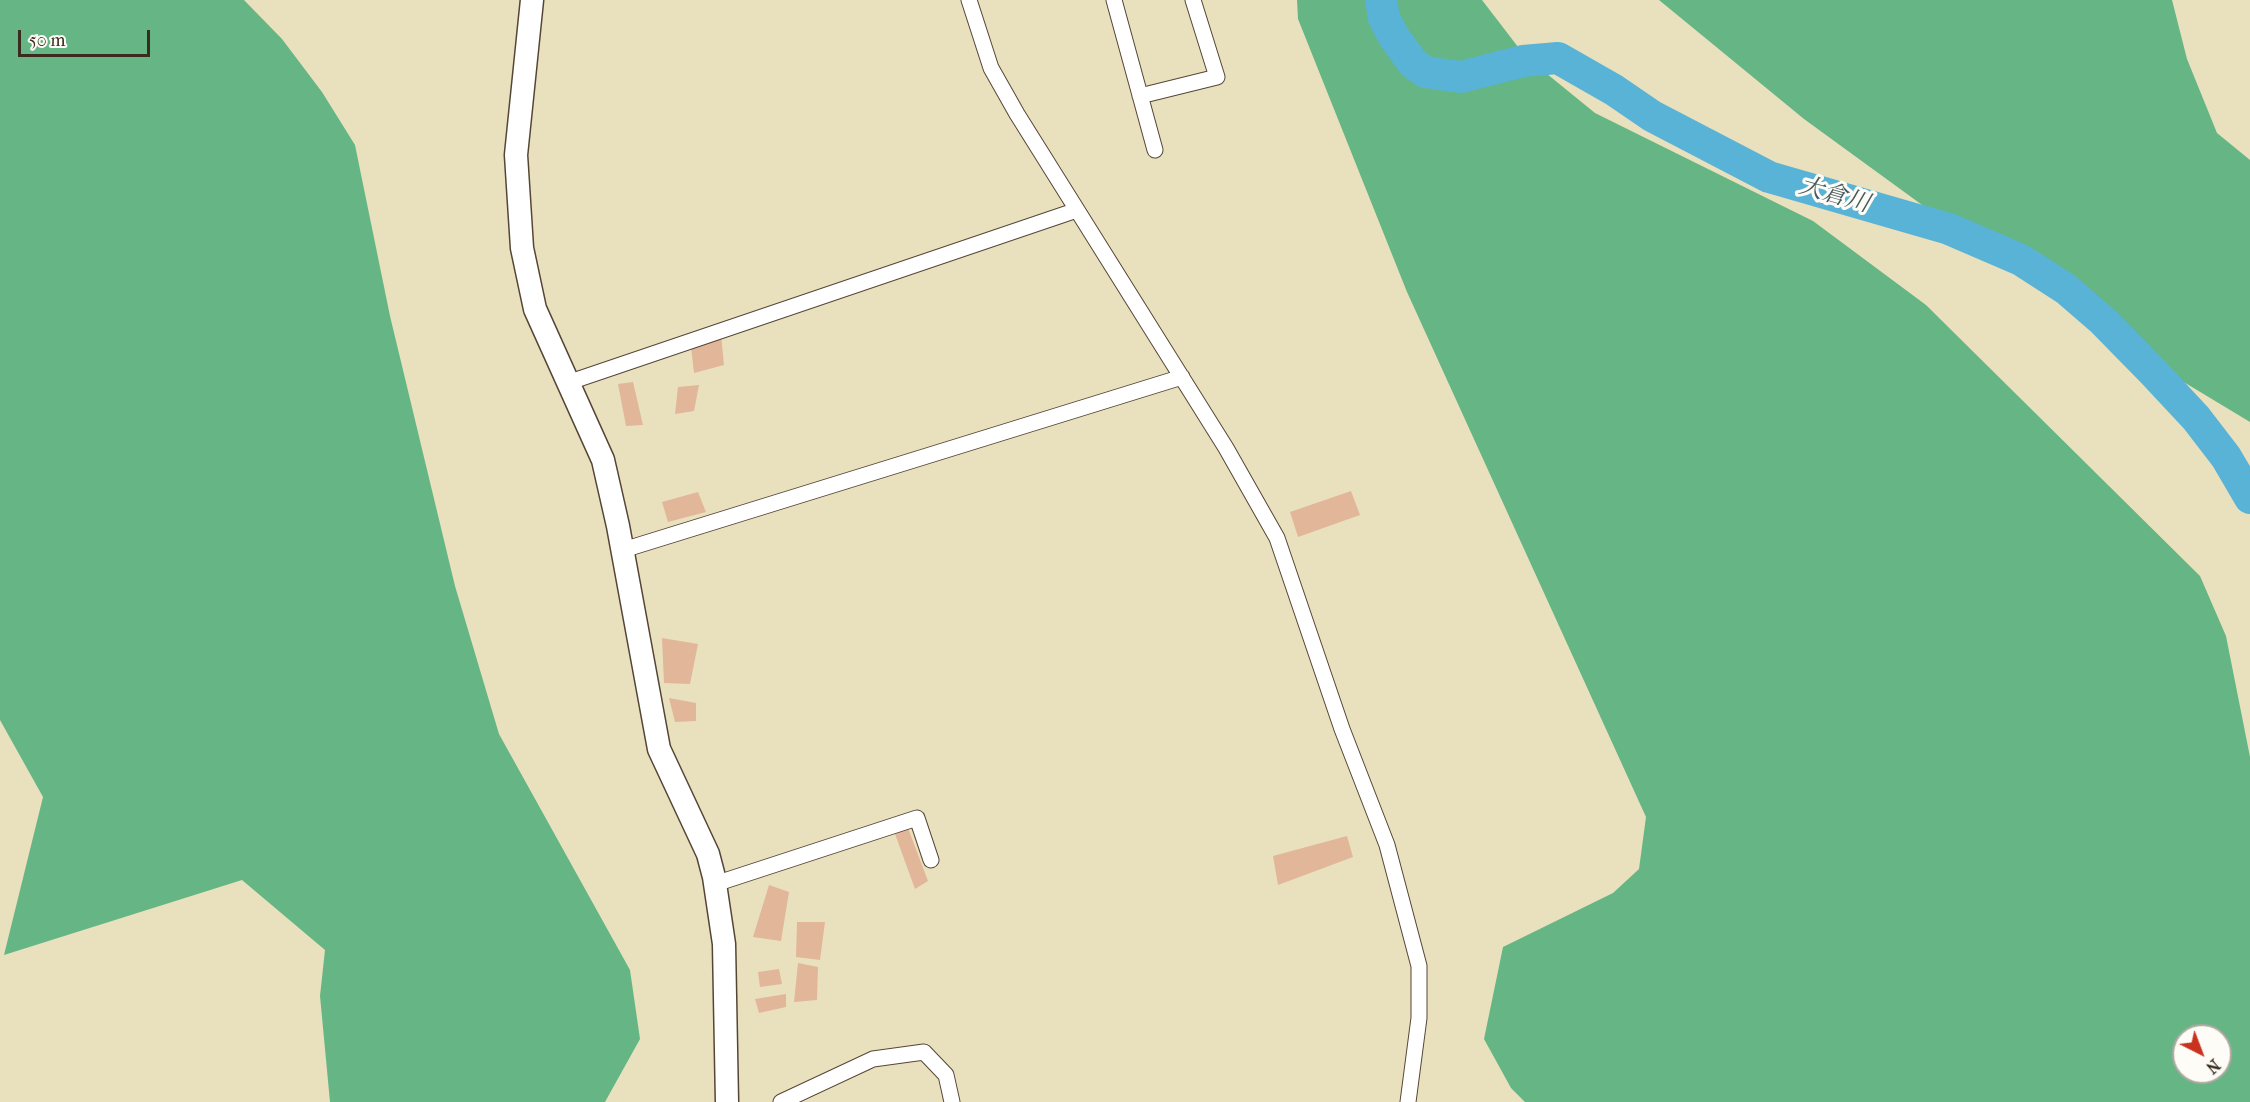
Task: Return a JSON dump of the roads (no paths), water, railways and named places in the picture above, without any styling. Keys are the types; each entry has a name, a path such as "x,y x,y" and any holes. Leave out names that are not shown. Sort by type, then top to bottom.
{"street":[{"path":"532,0 516,155 522,248 535,309 603,460 623,550 659,749 708,854 724,944 727,1102"},
{"path":"969,0 991,69 1226,448 1277,538 1342,729 1386,844 1419,966 1419,1018 1408,1102"},
{"path":"1113,0 1155,150"},
{"path":"1140,96 1217,77 1192,0"},
{"path":"567,383 1077,210"},
{"path":"623,550 1182,377"},
{"path":"715,884 917,818 931,860"},
{"path":"781,1102 873,1059 924,1052 946,1075 952,1102"}],"waterway":[{"name":"大倉川","path":"1381,0 1384,18 1394,37 1413,63 1425,72 1461,77 1523,61 1558,58 1614,90 1652,116 1769,177 1949,229 2021,260 2066,289 2103,321 2154,373 2196,418 2226,457 2250,498"}]}
